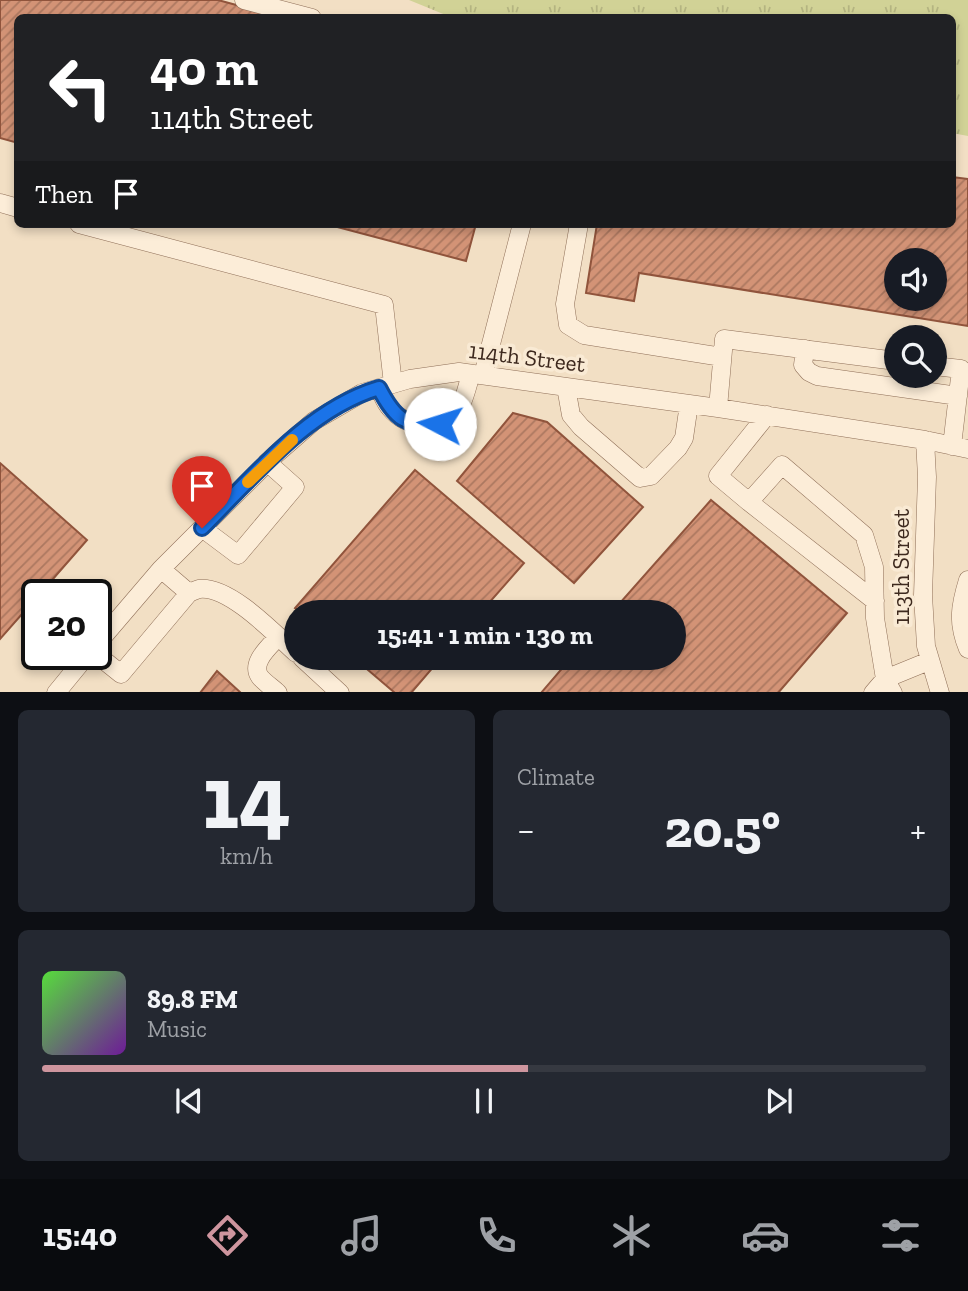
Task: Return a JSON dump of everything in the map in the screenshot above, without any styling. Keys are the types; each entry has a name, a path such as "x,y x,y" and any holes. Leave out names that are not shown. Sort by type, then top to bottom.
{"street":[{"path":"244,0 297,14"},
{"path":"94,228 384,305 389,408 406,422 422,425 440,424 459,409 477,374 521,228"},
{"path":"578,228 565,304 568,325 584,335 722,357"},
{"path":"718,408 724,339 884,359"},
{"path":"805,349 803,365 817,376 962,385"},
{"path":"947,367 961,369 960,447"},
{"name":"114th Street","path":"112,626 161,569 267,463 314,421 362,393 410,379 459,372 477,374 767,415 960,447"},
{"path":"566,387 571,415 640,478 651,476 678,448 684,438 689,404"},
{"path":"767,415 718,476 875,601"},
{"name":"113th Street","path":"925,440 927,477 923,595 926,646 940,692"},
{"path":"202,528 238,555 295,487 267,463"},
{"path":"750,502 782,465 864,535 874,567 875,618 884,688 929,661"},
{"path":"161,569 188,593"},
{"path":"968,580 961,604 962,636 968,649"},
{"path":"112,667 121,674 188,593 199,589 228,596 284,642"},
{"path":"278,637 260,657 257,668 259,676 278,692"},
{"path":"56,692 75,670"},
{"path":"315,670 340,692"}],"green space":[{"path":"409,0 968,0 968,136 956,134 956,14 443,14"}],"building":[{"path":"0,0 218,0 269,14 14,14 14,142 0,138"},
{"path":"956,178 968,179 968,326 639,273 634,301 586,293 596,228 956,228"},
{"path":"341,228 475,228 466,261"},
{"path":"513,413 547,422 643,507 574,583 457,481"},
{"path":"0,463 87,540 53,579 21,579 21,615 0,639"},
{"path":"415,470 524,563 492,600 302,600"},
{"path":"711,500 847,613 779,692 542,692 561,670 686,670 686,600 623,600"},
{"path":"368,670 431,670 412,692 394,692"},
{"path":"217,671 240,692 201,692"}],"slow traffic":[{"path":"248,482 292,440"}],"route":[{"path":"202,528 275,455 314,421 362,393 379,388 389,408 406,422 440,424"}]}
